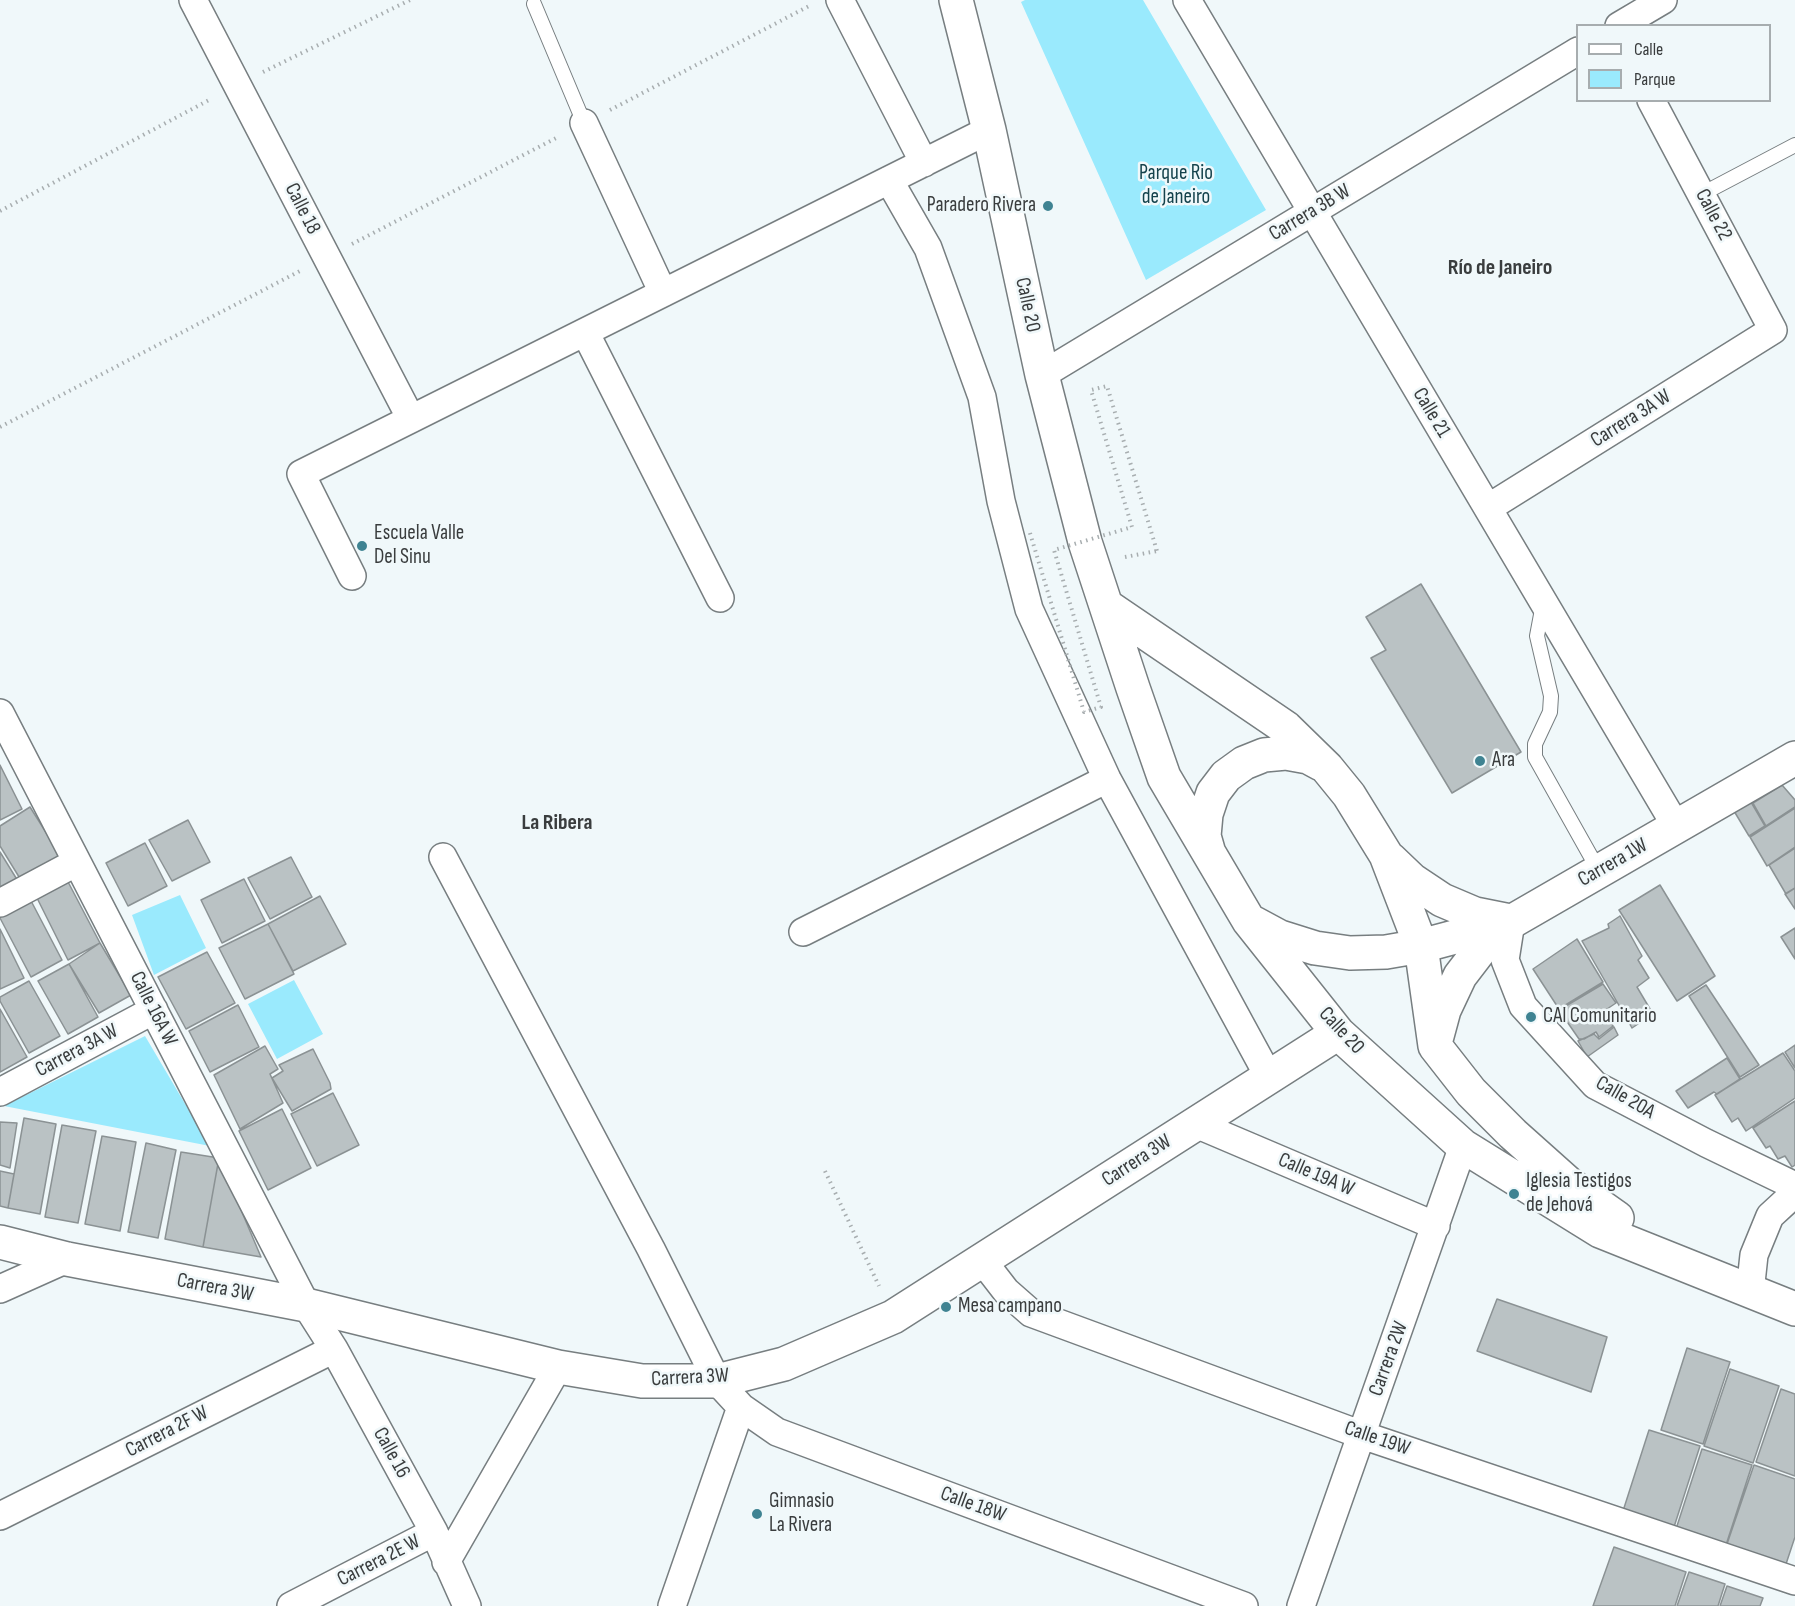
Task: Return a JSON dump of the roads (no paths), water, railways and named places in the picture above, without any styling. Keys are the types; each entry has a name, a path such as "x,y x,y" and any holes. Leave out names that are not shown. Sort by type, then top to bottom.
{"main road":[{"name":"Calle 20","path":"956,0 989,130 1042,375 1063,448 1079,521 1164,777 1250,921 1338,1033 1464,1146 1600,1231 1795,1309"},
{"path":"1108,607 1286,728 1327,768 1349,795 1386,855 1421,946 1435,1046"},
{"path":"1210,857 1204,836 1206,814 1213,794 1226,776 1244,763 1264,755 1286,753 1308,758 1327,768"},
{"name":"Carrera 1W","path":"1250,921 1280,938 1315,948 1350,953 1386,952 1421,946 1511,921 1795,758"},
{"path":"1386,855 1412,880 1442,900 1475,914 1511,921"},
{"path":"1435,1046 1444,1010 1460,976 1483,946 1511,921"},
{"name":"Carrera 3W","path":"0,1242 67,1259 306,1305 558,1368 642,1381 717,1381 784,1364 893,1317 1338,1033"},
{"name":"Calle 20","path":"1435,1046 1471,1092 1504,1126 1569,1184 1622,1221 1750,1292"}],"street":[{"name":"Calle 18","path":"193,0 411,419"},
{"path":"840,0 924,163"},
{"name":"Calle 21","path":"1187,0 1676,826"},
{"path":"1622,24 1663,0"},
{"name":"Carrera 3B W","path":"1042,375 1576,52"},
{"name":"Calle 22","path":"1652,102 1773,330"},
{"path":"584,123 663,293"},
{"path":"352,576 301,474 989,130"},
{"path":"889,180 928,248 982,397 1001,501 1029,609 1107,779 1269,1077"},
{"name":"Carrera 3A W","path":"1488,508 1773,330"},
{"path":"585,332 720,598"},
{"name":"Calle 16A W","path":"1,717 306,1305"},
{"path":"803,932 1107,779"},
{"name":"Calle 18W","path":"443,857 651,1249 717,1381 741,1407 777,1432 1244,1606"},
{"path":"0,903 77,862"},
{"name":"Calle 20A","path":"1511,921 1505,960 1523,1006 1595,1085 1795,1186"},
{"name":"Carrera 3A W","path":"0,1092 154,1010"},
{"name":"Calle 19A W","path":"1196,1124 1436,1226"},
{"name":"Carrera 2W","path":"1301,1606 1464,1146"},
{"path":"1750,1292 1754,1255 1770,1216 1795,1193"},
{"path":"0,1289 67,1259"},
{"name":"Calle 19W","path":"982,1260 1006,1291 1031,1313 1362,1435 1795,1581"},
{"name":"Calle 16","path":"306,1305 334,1349 434,1532 467,1606"},
{"name":"Carrera 2F W","path":"0,1516 334,1349"},
{"path":"446,1562 558,1368"},
{"path":"672,1606 741,1407"},
{"name":"Carrera 2E W","path":"291,1606 434,1532"}],"lane":[{"path":"534,4 584,123"},
{"path":"1702,194 1795,145"},
{"path":"1543,601 1537,636 1551,696 1550,712 1535,744 1535,758 1599,871"}],"place":[{"name":"Paradero Rivera","path":"1048,206"},
{"name":"Escuela Valle Del Sinu","path":"362,546"},
{"name":"Ara","path":"1480,761"},
{"name":"CAI Comunitario","path":"1531,1017"},
{"name":"Iglesia Testigos de Jehová","path":"1514,1194"},
{"name":"Mesa campano","path":"946,1307"},
{"name":"Gimnasio La Rivera","path":"757,1514"}],"district":[{"name":"Río de Janeiro","path":"1500,268"},
{"name":"La Ribera","path":"557,823"}],"park label":[{"name":"Parque Rio de Janeiro","path":"1176,186"}]}
